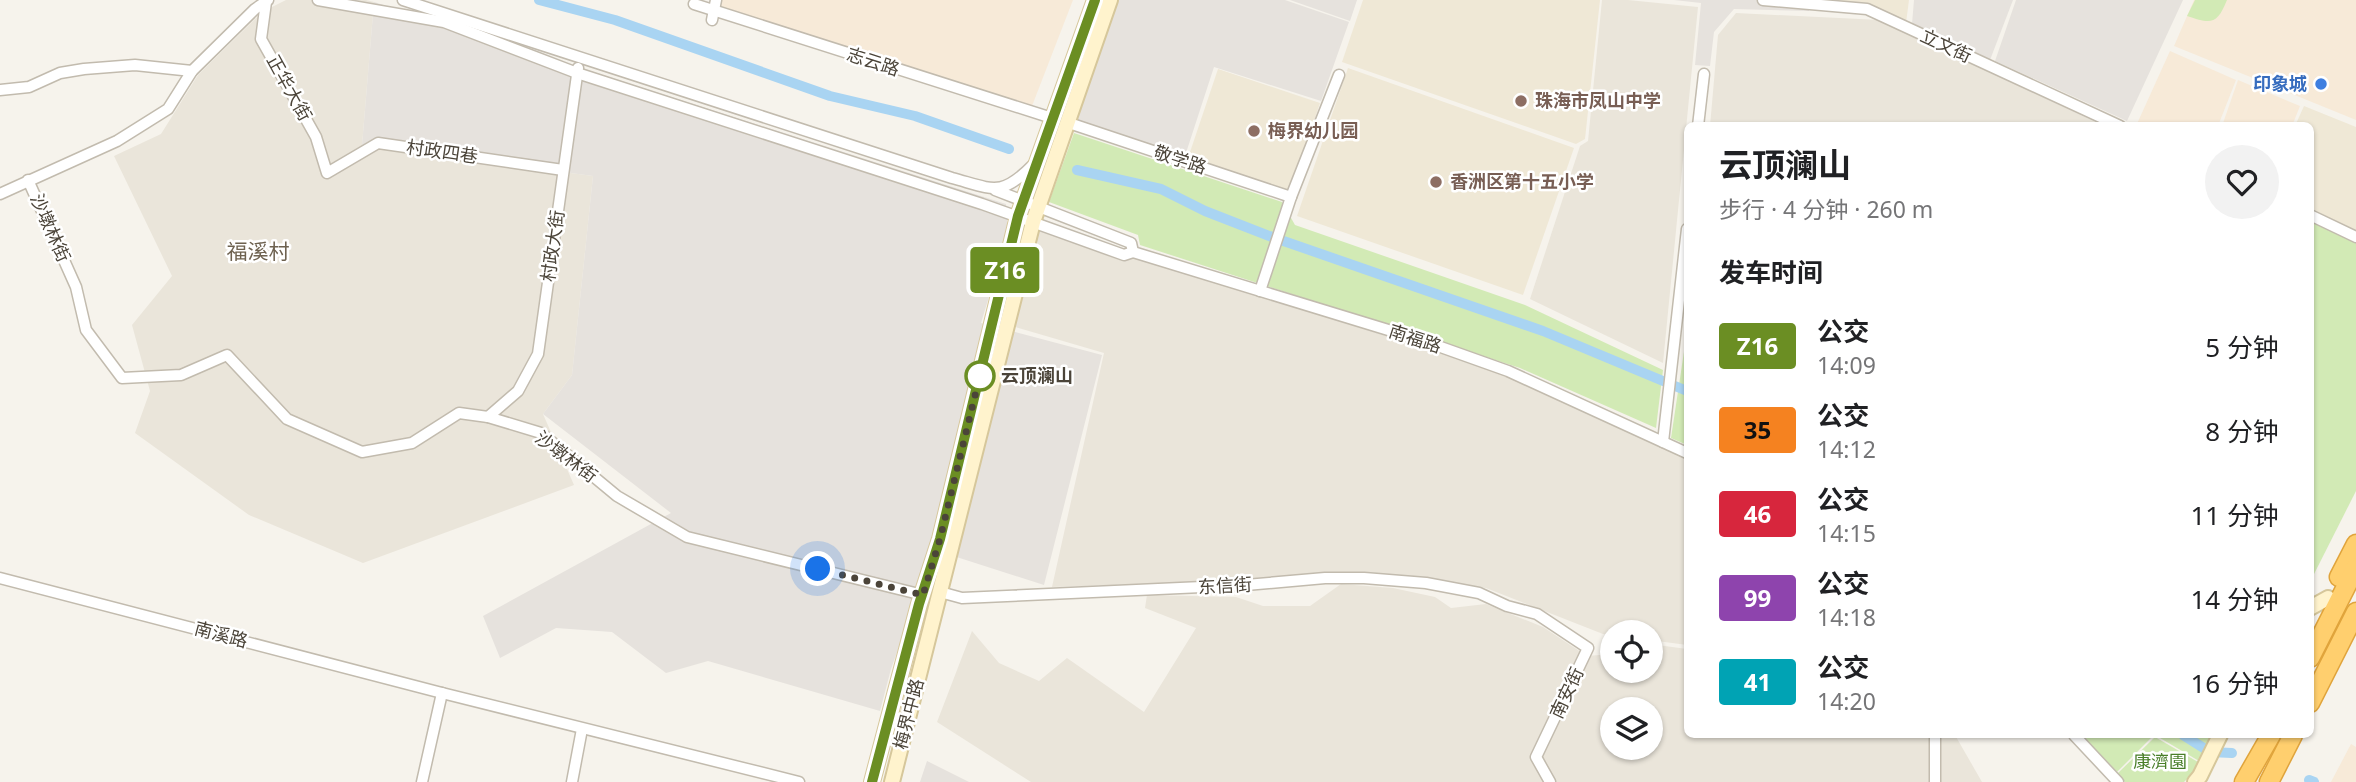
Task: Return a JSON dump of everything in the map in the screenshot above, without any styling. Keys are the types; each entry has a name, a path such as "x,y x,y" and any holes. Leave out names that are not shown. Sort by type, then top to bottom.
{"highway":[{"path":"2314,625 2356,544"},
{"path":"2314,650 2356,568"},
{"path":"2314,695 2356,612"},
{"path":"2314,705 2356,624"},
{"path":"2233,782 2255,738"},
{"path":"2244,782 2269,738"},
{"path":"2269,782 2294,738"},
{"path":"2274,782 2295,738"}],"main road":[{"name":"梅界中路","path":"872,782 940,539 1018,216 1095,0"},
{"name":"梅界中路","path":"892,782 1033,222 1110,0"},
{"path":"2314,606 2328,598"},
{"path":"2195,782 2219,738"}],"street":[{"path":"318,0 444,22 577,72 1018,216 1124,255 1133,252 1131,243 1024,200 403,0"},
{"name":"立文街","path":"1763,0 1867,9 2111,122"},
{"path":"0,194 117,141 168,109 192,71 255,9 267,1"},
{"name":"正华大街","path":"267,1 261,39 316,137 327,173"},
{"name":"志云路","path":"694,4 1052,118"},
{"name":"村政大街","path":"488,417 518,391 538,354 579,58"},
{"path":"0,90 29,87 61,73 84,69 135,65 192,71"},
{"path":"1699,122 1704,74"},
{"path":"1260,291 1291,197 1339,75"},
{"path":"1062,90 1079,95"},
{"name":"敬学路","path":"1069,123 1291,197"},
{"name":"村政四巷","path":"327,173 378,143 563,170"},
{"path":"995,190 1018,180 1037,161"},
{"name":"沙墩林街","path":"28,180 76,287 86,330 122,378 181,375 227,355 287,419 362,452 412,443 459,413 488,417 541,433 617,496 687,537 923,595"},
{"path":"2314,217 2356,237"},
{"name":"南福路","path":"1133,252 1421,340 1508,371 1684,452"},
{"path":"1663,442 1684,256"},
{"name":"南溪路","path":"0,578 582,729 799,782"},
{"name":"东信街","path":"940,592 962,598 1364,578 1426,583 1479,593 1507,606"},
{"name":"南安街","path":"1507,606 1537,614 1588,648 1536,757 1550,782"},
{"path":"422,782 442,692"},
{"path":"572,782 582,729"},
{"path":"1935,738 1935,782"},
{"path":"2077,738 2118,782"}],"shaded area":[{"path":"286,0 374,2 362,145 593,176 572,375 543,414 574,485 363,563 249,515 135,433 150,391 132,325 172,276 114,156 161,134 198,75 262,12"},
{"path":"720,0 1073,0 1032,106 718,8"},
{"path":"1117,0 1285,0 1349,22 1321,101 1214,67 1185,156 1077,121"},
{"path":"1290,0 1357,0 1350,21"},
{"name":"珠海市凤山中学","path":"1363,0 1600,0 1585,139 1576,144 1342,62"},
{"path":"1602,0 1698,7 1687,122 1684,122 1684,149 1663,363 1530,299 1580,146 1588,141"},
{"path":"1674,0 1809,0 1809,11 1734,9 1714,32 1710,66 1695,65 1701,3"},
{"path":"1819,0 1909,0 1906,23 1867,4"},
{"path":"1914,0 2013,0 1990,60 1912,24"},
{"path":"2016,0 2183,0 2127,121 1995,61"},
{"name":"印象城","path":"2194,0 2356,0 2356,120 2174,46"},
{"path":"374,2 1006,204 1008,234 981,323 1102,355 1044,585 941,552 912,610 891,669 880,711 708,661 666,673 612,632 556,628 500,658 483,616 671,513 543,414 572,375 593,176 362,145"},
{"path":"1736,13 1880,20 2096,122 1710,122 1718,35"},
{"path":"2170,51 2236,80 2220,122 2138,122"},
{"name":"香洲区第十五小学","path":"1348,68 1574,148 1523,295 1297,216"},
{"name":"梅界幼儿园","path":"1218,69 1320,103 1290,193 1188,158"},
{"path":"2238,80 2300,106 2294,122 2223,122"},
{"path":"2304,106 2356,127 2356,232 2314,212 2314,122 2297,122"},
{"name":"云顶澜山","path":"1037,229 1122,261 1134,256 1506,374 1684,457 1684,645 1663,642 1663,620 1600,620 1600,633 1486,588 1368,572 1233,581 1052,587 1104,353 1012,326"},
{"path":"1341,584 1393,588 1435,597 1451,608 1486,604 1543,627 1587,656 1600,655 1600,683 1663,683 1663,646 1684,649 1684,738 1957,738 1982,782 1031,782 937,722 972,631 999,663 1039,681 1067,658 1144,712 1196,628 1145,608 1147,595 1236,597 1263,606 1310,606"},
{"path":"2351,744 2356,747 2356,782 2331,782"},
{"path":"927,761 969,782 920,782"}],"green space":[{"path":"2195,0 2227,0 2220,14 2208,21 2187,16"},
{"path":"1074,133 1282,202 1295,225 1525,305 1663,370 1656,428 1520,368 1140,245 1138,235 1049,202"},
{"path":"2314,222 2356,241 2356,491 2314,574"},
{"path":"1684,352 1684,444 1671,438"},
{"path":"2085,738 2151,738 2117,772"},
{"name":"康濟園","path":"2154,738 2198,762 2184,782 2125,782 2117,774"},
{"path":"2160,738 2210,738 2199,761"}],"waterway":[{"path":"539,0 615,20 830,96 915,116 1009,149"},
{"path":"1077,170 1161,189 1205,211 1272,237 1543,331 1684,390"},
{"path":"2188,738 2210,752 2232,753"},
{"path":"2309,780 2314,782"}],"bus line":[{"name":"Z16","path":"872,782 919,604 940,539 1018,216 1095,0"}],"place":[{"name":"印象城","path":"2321,84"},
{"name":"珠海市凤山中学","path":"1521,101"},
{"name":"梅界幼儿园","path":"1254,131"},
{"name":"香洲区第十五小学","path":"1436,182"},
{"name":"云顶澜山","path":"980,376"}],"district":[{"name":"福溪村","path":"258,252"}],"route":[{"path":"818,569 923,595 940,539 981,371 980,376"}]}
